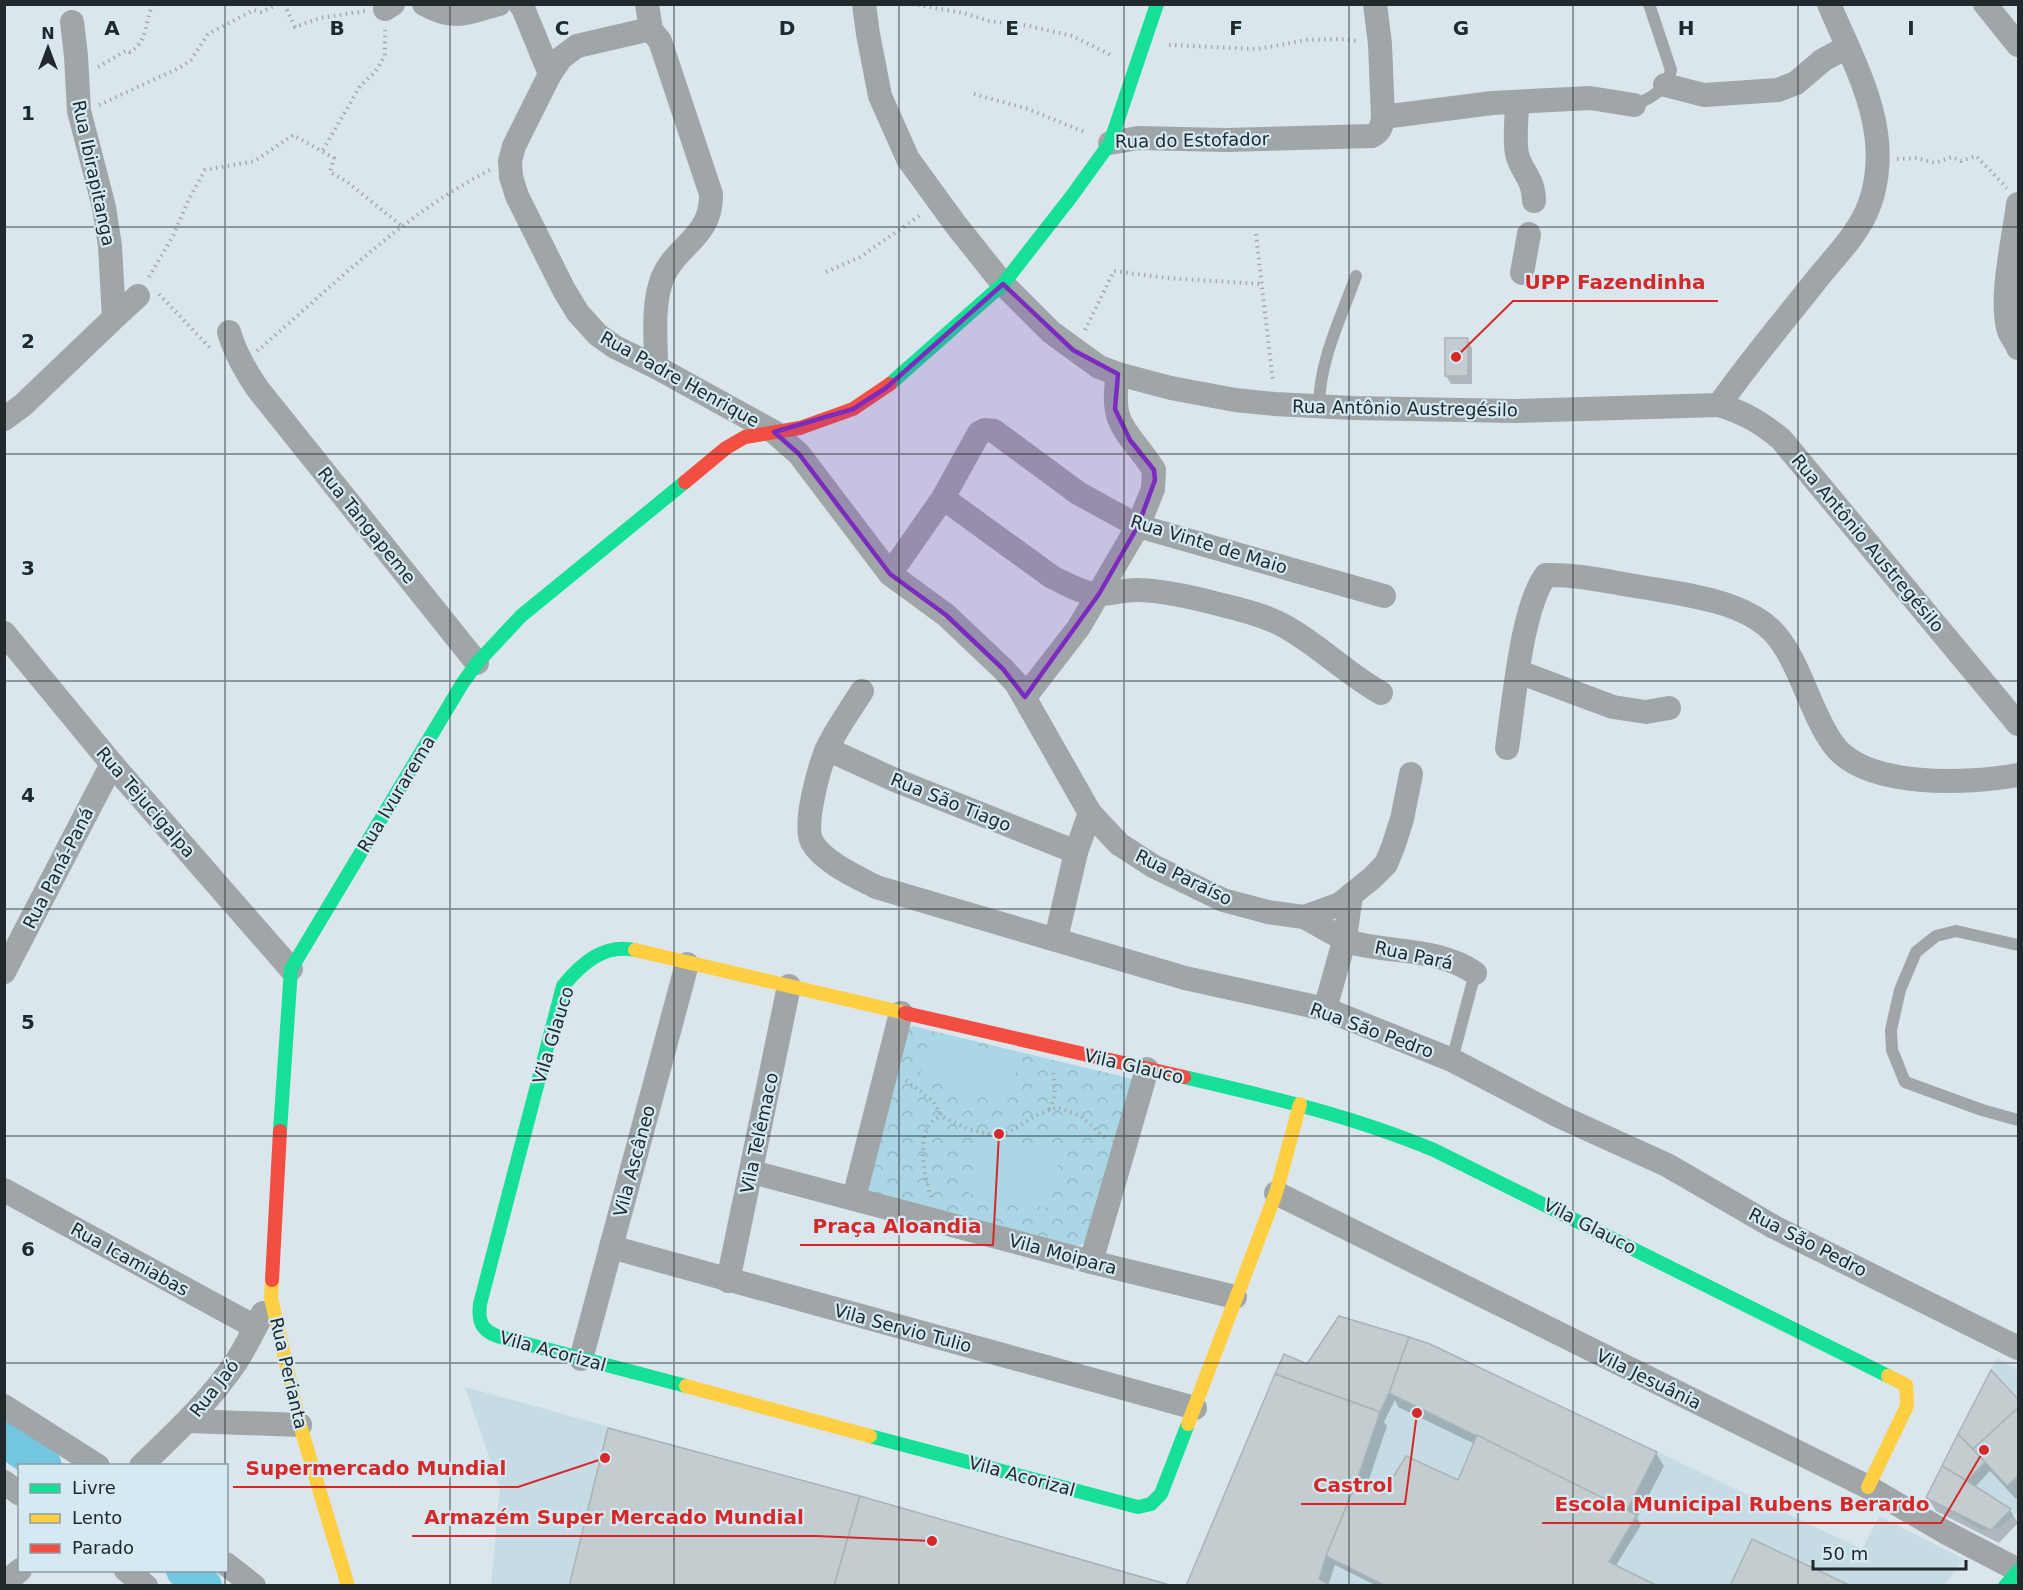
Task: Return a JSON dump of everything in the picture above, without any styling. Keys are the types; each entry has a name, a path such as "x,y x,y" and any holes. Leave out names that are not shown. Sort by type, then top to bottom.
{"street":[{"path":"424,4 447,15 457,15 499,4"},
{"path":"520,4 550,74"},
{"path":"647,4 651,30 660,41 705,173 712,208 708,219 669,265 662,280 657,299 656,367"},
{"name":"Rua Antônio Austregésilo","path":"864,4 880,96 908,159 1003,284 1051,332 1099,367 1171,388 1235,400 1275,404 1515,411 1719,405 1743,413 1762,423 1781,439 2019,724"},
{"name":"Rua Ivurarema","path":"271,1298 291,969 477,663 521,616 726,448 745,437 800,428 852,409 886,388 1003,284 1110,143 1157,4"},
{"path":"1375,4 1380,44 1382,124"},
{"path":"1719,405 1745,368 1849,239 1862,220 1875,189 1878,160 1875,122 1829,4"},
{"path":"1985,4 2019,45"},
{"name":"Rua Ibirapitanga","path":"72,22 79,111 104,207 110,246 114,318"},
{"name":"Rua Padre Henrique","path":"651,30 577,46 561,58 550,74 514,146 510,161 510,177 517,196 578,313 598,335 774,432 799,454 890,574"},
{"path":"1665,85 1704,95 1778,90 1796,83 1823,60 1847,47"},
{"name":"Rua do Estofador","path":"1110,143 1138,138 1226,140 1372,136 1382,124 1492,103 1590,98 1634,105"},
{"path":"1516,102 1517,154 1534,192 1532,218 1522,273"},
{"path":"2015,198 2007,282 2007,310 2009,331 2019,348"},
{"path":"4,419 22,405 138,296"},
{"name":"Rua Tangapeme","path":"229,332 242,365 257,388 477,663"},
{"path":"1025,697 1079,627 1138,526 1153,489 1154,470 1130,440 1115,409 1118,374"},
{"name":"Rua Vinte de Maio","path":"943,498 979,433 985,430 994,431 1078,493 1138,526 1384,596"},
{"path":"890,574 943,498 1052,577 1087,592 1099,594 1143,590 1220,604 1255,614 1285,626 1360,681 1381,693"},
{"name":"Rua Paraíso","path":"890,574 946,615 1016,683 1090,813 1119,844 1153,866 1223,900 1268,912 1304,917 1341,904 1386,864 1402,819 1411,774"},
{"path":"1507,748 1526,629 1534,595 1546,575 1569,575 1696,598 1729,606 1757,618 1776,635 1790,658 1833,744 1844,757 1855,764 1901,777 1931,782 2019,775"},
{"name":"Rua Tejucigalpa","path":"4,633 112,764 291,969"},
{"path":"1519,672 1613,707 1647,712 1669,708"},
{"name":"Rua São Pedro","path":"862,691 827,749 819,772 809,829 812,842 845,871 876,887 1185,978 1325,1009 1452,1060 1559,1116 1666,1165 1774,1227 2019,1348"},
{"name":"Rua São Tiago","path":"827,749 896,780 1076,852"},
{"name":"Rua Paná-Paná","path":"4,972 112,764"},
{"path":"1056,939 1076,852 1090,813"},
{"path":"1325,1009 1345,938 1351,895"},
{"name":"Rua Pará","path":"1304,917 1356,943 1444,958 1465,966 1475,973"},
{"name":"Vila Glauco","path":"482,1327 478,1317 480,1304 563,986 577,969 595,954 612,949 629,949 1300,1104 1410,1138 1906,1385 1907,1406 1868,1488"},
{"name":"Vila Ascâneo","path":"581,1359 687,964"},
{"name":"Vila Telêmaco","path":"728,1281 789,986"},
{"path":"854,1198 901,1013"},
{"path":"1092,1262 1147,1069"},
{"name":"Vila Acorizal","path":"482,1327 497,1336 581,1359 1138,1507 1147,1506 1156,1501 1161,1494 1195,1408 1276,1193 1300,1104"},
{"name":"Vila Moipara","path":"752,1173 1235,1297"},
{"name":"Rua Icamiabas","path":"4,1190 255,1327"},
{"name":"Vila Jesuânia","path":"1276,1193 1868,1488 1945,1532 2019,1570"},
{"name":"Vila Servio Tulio","path":"611,1247 1195,1408"},
{"name":"Rua Jaó","path":"143,1464 189,1420 237,1361 271,1298"},
{"name":"Rua Perianta","path":"271,1298 300,1425 348,1586"},
{"path":"4,1406 95,1464"},
{"path":"189,1420 300,1425"},
{"path":"4,1482 18,1492"},
{"path":"228,1566 254,1586"},
{"path":"2005,1586 2019,1570"},
{"path":"4,1584 18,1572"},
{"path":"128,1572 146,1586"}],"lane":[{"path":"1634,105 1654,96 1665,85 1671,70 1649,4"},
{"path":"1318,407 1318,388 1324,362 1356,276"},
{"path":"2019,945 1956,930 1936,936 1916,952 1900,990 1891,1030 1892,1050 1905,1082 1982,1110 2019,1120"},
{"name":"Rua Pará","path":"1452,1060 1475,973"}],"path":[{"path":"77,80 127,50 130,52 137,47 145,36 148,15 153,4"},
{"path":"79,111 109,102 178,68 191,60 208,33 254,9 261,12 278,4"},
{"path":"284,4 295,27 320,18 389,7 385,56 375,72 360,86 323,150"},
{"path":"912,4 1072,36 1136,67"},
{"path":"1144,44 1258,49 1307,40 1339,39 1380,44"},
{"name":"Rua do Estofador","path":"974,94 1028,109 1110,143"},
{"path":"138,296 173,236 205,170 255,161 293,135 334,158 330,172 346,181 403,227"},
{"path":"1878,160 1917,158 1935,163 1952,157 1961,161 1976,156 2015,198"},
{"path":"242,365 403,227 466,183 510,161"},
{"path":"826,272 860,257 939,201"},
{"path":"1256,234 1275,404"},
{"path":"1073,350 1094,315 1114,271 1166,278 1263,284"},
{"path":"138,296 159,294 213,352"},
{"path":"1049,1110 1054,1101 1055,1091 1053,1064 1055,1048"},
{"path":"886,1073 904,1079 917,1087 934,1102 941,1116 968,1129 992,1135 1008,1133 1057,1107 1081,1116 1112,1143 1124,1149"},
{"path":"941,1116 934,1118 928,1126 923,1158 924,1176 933,1204 944,1222"}],"highlighted area":[{"path":"1003,284 1073,350 1118,374 1115,409 1130,440 1154,470 1155,480 1138,526 1099,594 1025,697 1003,669 946,615 890,574 799,454 774,432 853,409 886,388"}],"shaded area":[{"path":"1339,1316 1430,1344 1862,1549 1879,1516 1964,1559 1944,1586 1186,1586 1284,1354 1307,1364"},
{"path":"1997,1358 2018,1370 2018,1512 2000,1527 1982,1530 1926,1498"},
{"path":"465,1387 1173,1585 491,1585 500,1489"}],"green space":[{"path":"912,1026 1133,1079 1088,1242 1075,1247 868,1190 906,1031"},
{"path":"930,1035 1020,1056 1009,1100 919,1079"},
{"path":"979,1137 1060,1152 1050,1208 969,1194"}],"building":[{"path":"1445,338 1468,338 1468,376 1445,376"},
{"path":"1339,1316 1409,1337 1380,1412 1275,1374 1284,1354 1307,1364"},
{"path":"1409,1337 1430,1344 1657,1452 1627,1510 1389,1393"},
{"path":"1991,1370 2018,1399 2018,1408 1973,1449 1958,1434"},
{"path":"1275,1374 1380,1412 1356,1483 1319,1579 1328,1584 1327,1586 1186,1586"},
{"path":"2018,1408 2018,1476 2007,1486 1973,1449"},
{"path":"608,1428 860,1496 834,1586 569,1586"},
{"path":"1958,1434 1985,1462 1967,1481 1942,1466"},
{"path":"1477,1435 1637,1515 1609,1562 1658,1586 1386,1586 1326,1556 1356,1483 1383,1494 1406,1456 1458,1480"},
{"path":"1942,1466 2011,1509 1991,1530 1926,1498"},
{"path":"860,1496 1173,1586 834,1586"},
{"path":"1752,1539 1851,1586 1730,1586"}],"waterway":[{"path":"4,1439 41,1464"},
{"path":"186,1572 204,1586"}],"traffic: fast":[{"path":"890,384 1003,284 1110,143 1157,4"},
{"path":"280,1131 291,969 462,684 477,663 521,616 685,482"},
{"path":"635,950 613,950 594,957 577,970 563,986 480,1304 480,1315 484,1328 497,1336 686,1386"},
{"path":"1184,1077 1342,1117 1434,1150 1888,1376"},
{"path":"870,1436 1138,1507 1151,1504 1161,1494 1188,1424"},
{"path":"2005,1586 2018,1571"}],"traffic: slow":[{"path":"635,950 905,1013"},
{"path":"1188,1424 1276,1193 1300,1104"},
{"path":"272,1280 271,1298 300,1425 348,1586"},
{"path":"1868,1487 1907,1406 1906,1385 1888,1376"},
{"path":"686,1386 870,1436"}],"traffic: jam":[{"path":"685,482 726,448 745,437 800,428 853,409 890,384"},
{"path":"905,1013 1184,1077"},
{"path":"272,1280 280,1131"}],"place":[{"name":"UPP Fazendinha","path":"1456,357"},
{"name":"Praça Aloandia","path":"999,1134"},
{"name":"Castrol","path":"1417,1413"},
{"name":"Escola Municipal Rubens Berardo","path":"1984,1450"},
{"name":"Supermercado Mundial","path":"605,1458"},
{"name":"Armazém Super Mercado Mundial","path":"932,1541"}]}
